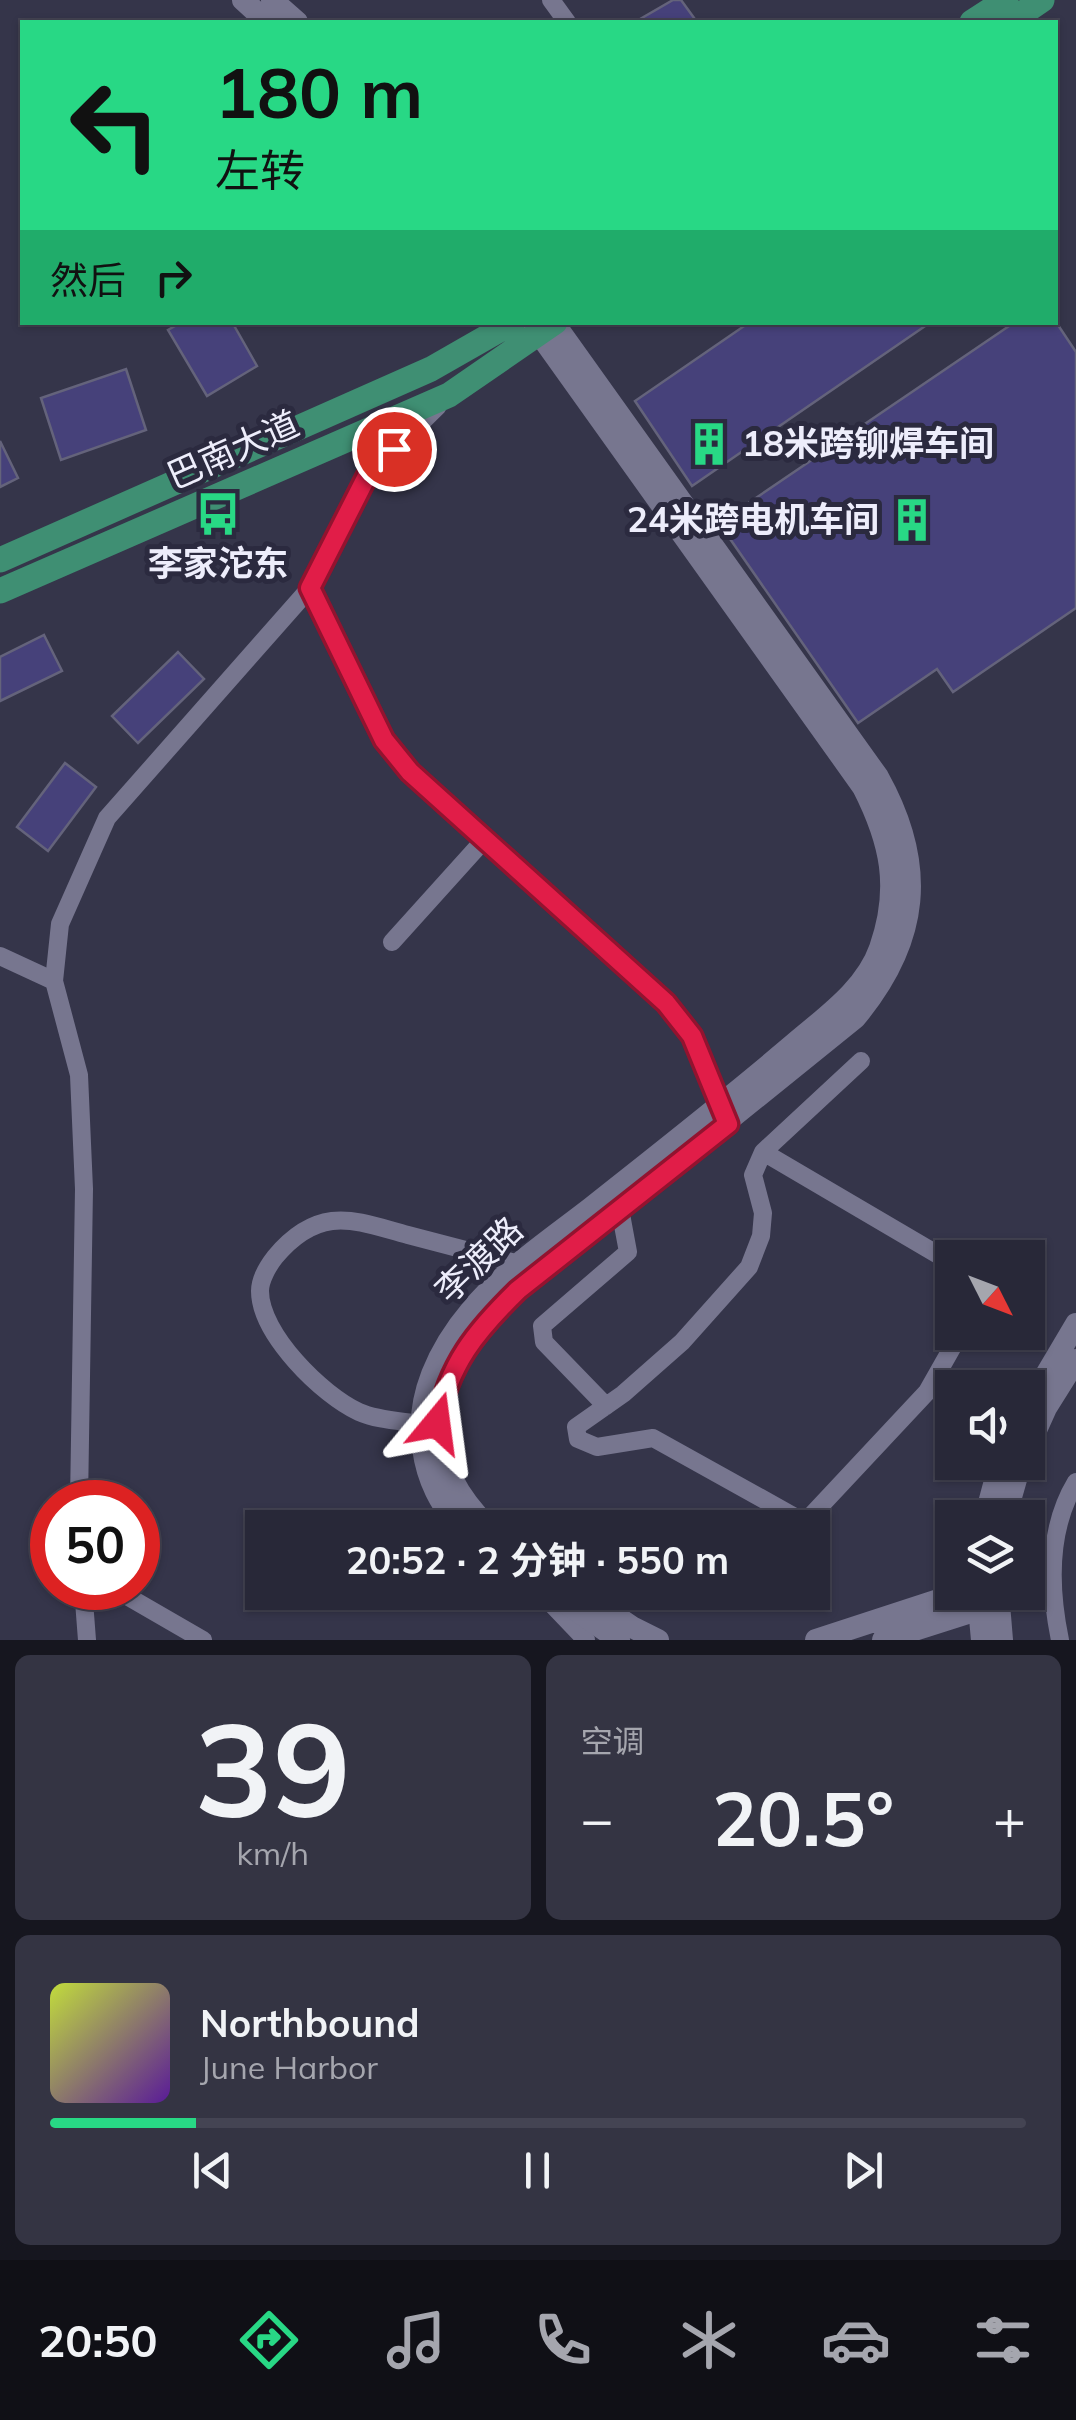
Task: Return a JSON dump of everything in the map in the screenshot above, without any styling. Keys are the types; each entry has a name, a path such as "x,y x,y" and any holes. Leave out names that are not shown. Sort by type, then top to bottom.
{"main road":[{"path":"242,0 265,20"},
{"path":"272,0 295,20"},
{"path":"990,14 1042,0"},
{"name":"巴南大道","path":"0,560 431,369 508,325"},
{"path":"546,325 878,777 905,834 910,896 895,960 881,988 855,1018 724,1114"},
{"name":"巴南大道","path":"0,590 449,395 546,325"},
{"name":"李渡路","path":"475,1510 456,1488 442,1455 437,1423 444,1391 460,1357 486,1320 518,1290 620,1208 724,1114"},
{"name":"李渡路","path":"448,1510 437,1496 425,1462 419,1424 425,1392 443,1348 472,1309 519,1264 724,1114"},
{"path":"1045,1376 1076,1324"},
{"path":"1045,1410 1076,1360"},
{"path":"576,1610 619,1640"},
{"path":"607,1610 658,1640"},
{"path":"816,1640 935,1610"},
{"path":"883,1640 954,1610"},
{"path":"982,1640 983,1610"},
{"path":"988,1610 1002,1640"}],"street":[{"path":"551,0 566,20"},
{"path":"79,1480 84,1190 79,1076 54,981 60,924 108,818 310,588 367,476 449,395"},
{"path":"310,588 384,740 410,772 666,1003 692,1036 724,1114"},
{"path":"392,942 484,840"},
{"path":"0,956 54,981"},
{"path":"861,1061 763,1152 753,1175 763,1213 762,1236 749,1267 682,1342 576,1427 578,1438 597,1447 653,1438 795,1517 810,1516 927,1392 952,1350"},
{"path":"763,1152 935,1253"},
{"path":"606,1406 544,1342 542,1326 628,1252 620,1208"},
{"path":"419,1424 362,1414 335,1399 294,1358 274,1334 263,1309 259,1289 268,1266 309,1227 333,1221 361,1223 519,1264"},
{"path":"1060,1640 1050,1586 1062,1514 1076,1482"},
{"path":"86,1610 89,1638"},
{"path":"151,1610 202,1640"},
{"path":"557,1610 586,1640"}],"building":[{"path":"673,0 681,0 696,20 638,20"},
{"path":"177,325 234,325 257,366 207,396 168,330"},
{"name":"18米跨铆焊车间","path":"746,325 927,325 692,486 635,401"},
{"path":"1011,325 1058,325 1076,352 1076,608 953,692 937,669 858,723 719,523"},
{"path":"126,369 146,430 61,460 41,398"},
{"path":"0,441 18,478 0,487"},
{"path":"44,635 62,671 0,701 0,657"},
{"path":"178,652 204,679 138,743 112,716"},
{"path":"65,763 96,787 48,851 17,827"}],"place":[{"name":"18米跨铆焊车间","path":"709,444"},
{"name":"李家沱东","path":"218,514"},
{"name":"24米跨电机车间","path":"912,520"}],"route":[{"path":"394,449 367,476 310,588 384,740 410,772 666,1003 692,1036 728,1124 518,1290 486,1320 460,1357 444,1391 437,1423"}]}
